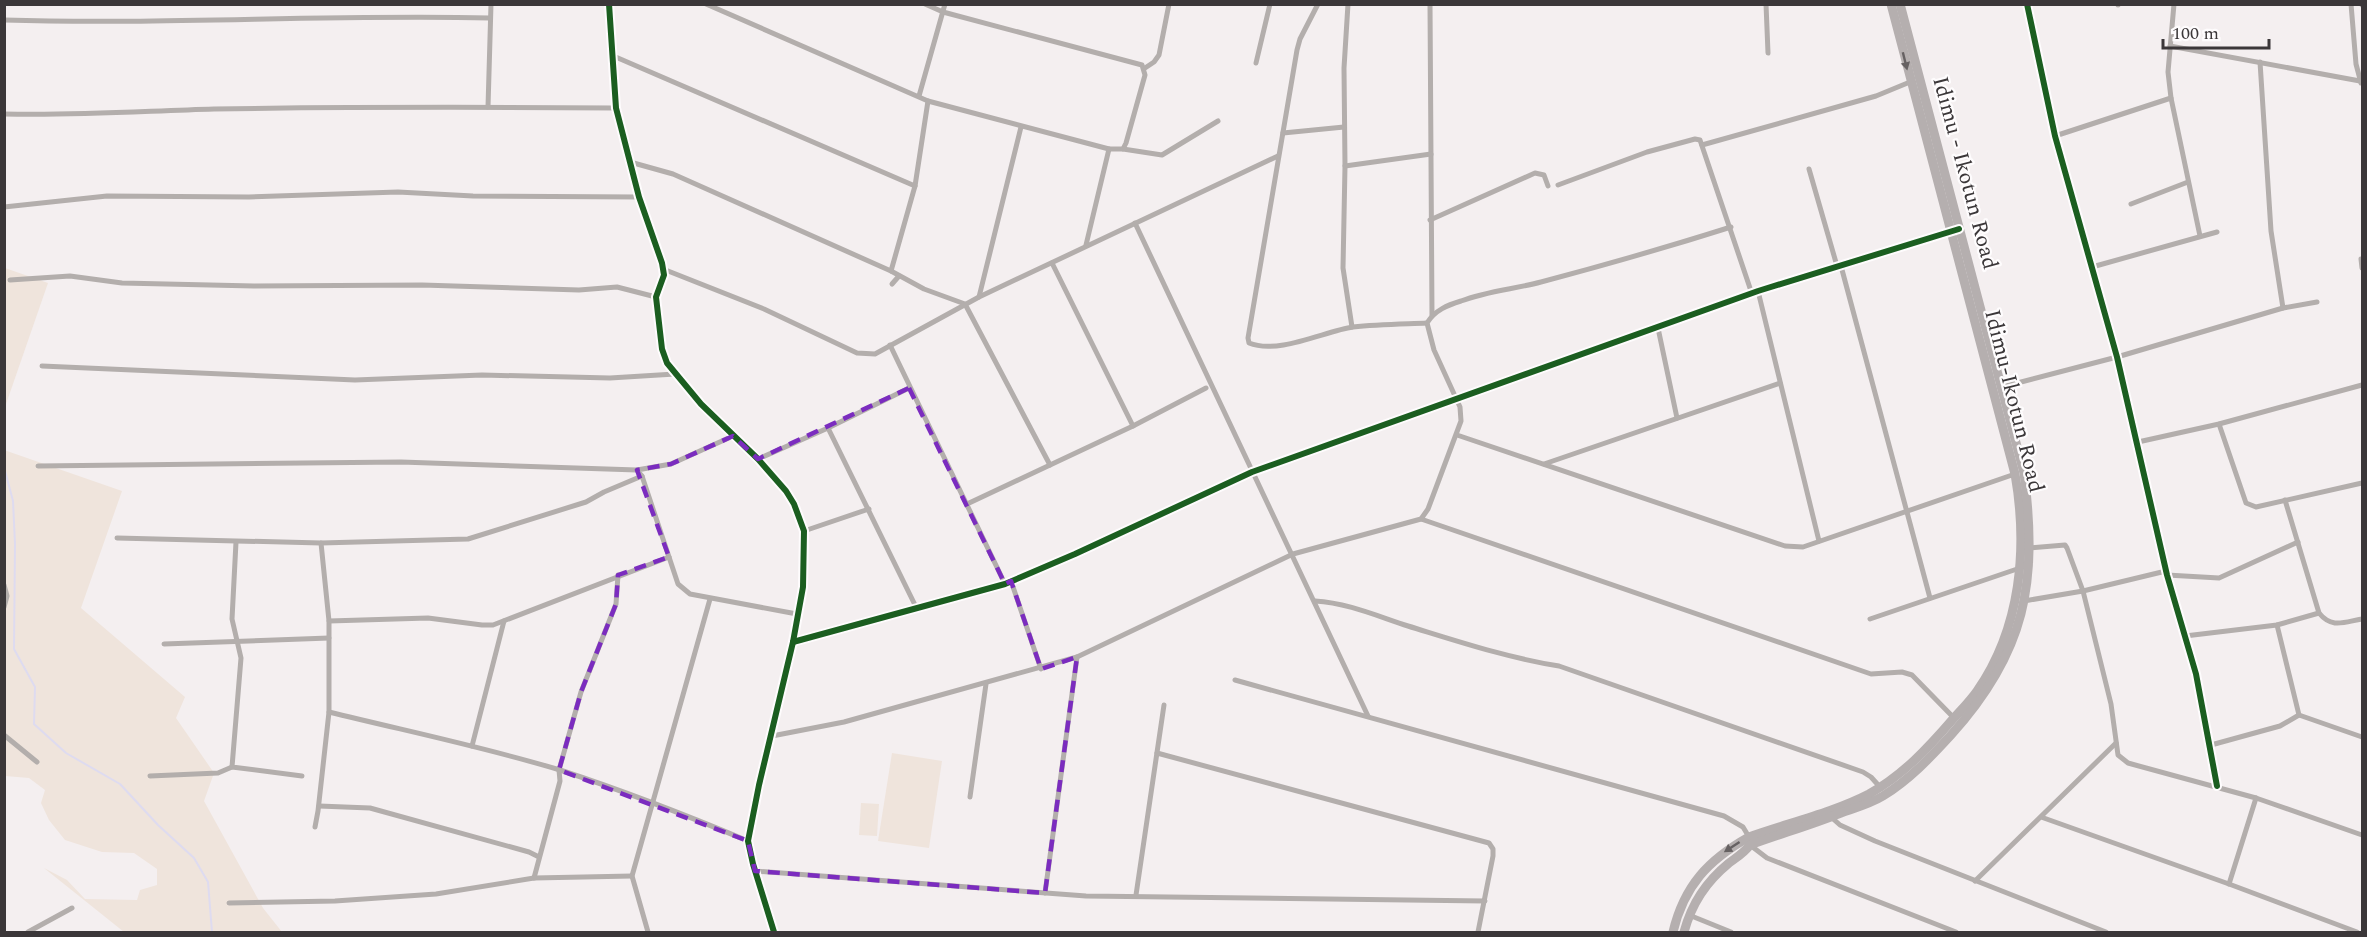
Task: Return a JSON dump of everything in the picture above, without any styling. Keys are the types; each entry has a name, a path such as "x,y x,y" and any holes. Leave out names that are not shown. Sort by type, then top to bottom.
{"main road":[{"name":"Idimu-Ikotun Road","path":"1673,933 1681,906 1698,878 1713,861 1749,841 1849,803 1880,787 1950,730 1954,718 1981,685 2005,640 2015,607 2020,568 2020,508 2015,474 1955,229 1910,82 1891,4"},
{"name":"Idimu - Ikotun Road","path":"1684,933 1697,898 1712,878 1744,852 1749,841 1831,817 1881,797 1928,761 1950,730 1986,693 2007,656 2018,629 2024,601 2030,548 2029,510 2024,473 2002,387 1955,229 1900,4"}],"street":[{"path":"488,107 491,4"},
{"path":"609,4 616,108 639,197 653,233 664,275 656,297 662,349 667,363 701,404 758,459 786,491 794,504 804,531 803,587 793,642 748,841 754,871 774,933"},
{"path":"706,4 928,101 1109,149 1162,155 1218,121"},
{"path":"925,4 943,12 1143,65 1144,68"},
{"path":"919,96 945,4"},
{"path":"1144,68 1154,62 1159,55 1169,4"},
{"path":"1256,63 1270,4"},
{"path":"1317,4 1297,50 1248,338 1250,343 1278,345 1323,336 1352,327 1427,323"},
{"path":"1347,4 1344,68 1343,268 1352,327"},
{"path":"1430,4 1432,316"},
{"path":"1766,4 1768,53"},
{"path":"2027,4 2055,136 2117,357 2138,442 2166,573 2185,636 2211,745 2217,786"},
{"path":"2174,4 2168,72 2170,98 2200,236"},
{"path":"2170,46 2361,83 2355,53 2351,4"},
{"path":"4,20 109,23 399,16 490,18"},
{"path":"2355,53 2362,53"},
{"path":"611,55 915,186"},
{"path":"2260,62 2271,231 2283,308"},
{"path":"1123,149 1141,89 1144,68"},
{"path":"1702,145 1876,96 1910,82"},
{"path":"2055,136 2170,98"},
{"path":"891,271 915,186 928,101"},
{"path":"4,114 56,115 108,111 425,106 616,108"},
{"path":"979,297 1021,127"},
{"path":"1283,133 1344,127"},
{"path":"1558,185 1647,152 1695,139 1700,141 1755,293 1819,541"},
{"path":"1086,245 1109,149"},
{"path":"1345,166 1431,154"},
{"path":"663,269 764,309 857,353 875,354 979,297 1278,156"},
{"path":"630,162 664,170 891,271 924,289 965,304 1050,465"},
{"path":"1809,170 1839,266 1930,598"},
{"path":"1430,220 1535,173 1544,175 1548,186"},
{"path":"2131,204 2188,182"},
{"path":"4,207 107,196 249,197 398,192 473,196 639,197"},
{"path":"1135,223 1368,716"},
{"path":"1427,323 1441,309 1461,300 1493,291 1516,289 1731,227"},
{"path":"793,642 1008,582 1075,554 1252,472 1755,293 1955,229"},
{"path":"2092,267 2217,232"},
{"path":"2361,259 2362,268"},
{"path":"1052,263 1133,426"},
{"path":"10,280 70,276 122,283 243,286 422,285 579,290 617,287 656,297"},
{"path":"892,284 899,276"},
{"path":"2002,387 2117,357 2283,308 2316,303"},
{"path":"1421,519 1428,508 1461,421 1460,407 1434,350 1427,323"},
{"path":"1658,328 1677,418"},
{"path":"890,345 909,388 1008,582 1041,669"},
{"path":"42,366 355,380 482,375 610,378 675,374"},
{"path":"1544,464 1780,383"},
{"path":"2138,442 2219,424 2362,385"},
{"path":"758,459 909,388"},
{"path":"967,504 1133,426 1206,388"},
{"path":"2219,424 2246,503 2256,507 2362,483"},
{"path":"828,428 917,609"},
{"path":"1457,435 1785,546 1803,547 2015,474"},
{"path":"38,466 401,462 637,470 664,467 733,436"},
{"path":"637,470 642,476 678,584 683,591 710,599 797,614"},
{"path":"117,538 321,543 468,539 586,502 642,476"},
{"path":"2285,500 2319,613 2325,621 2333,624 2362,619"},
{"path":"804,531 869,509"},
{"path":"772,736 844,722 1041,669 1077,657 1293,554 1421,519 1871,674 1902,672 1912,675 1954,718"},
{"path":"232,767 241,658 239,641 232,619 236,542"},
{"path":"2024,601 2166,573 2219,578 2298,542"},
{"path":"315,827 330,712 329,621 321,543"},
{"path":"2030,548 2065,545 2083,591 2111,704 2118,755 2128,763 2217,786 2362,835"},
{"path":"329,621 428,618 482,625 504,621 669,557"},
{"path":"1870,620 2020,568"},
{"path":"534,878 560,781 559,770 581,693 616,604 618,575"},
{"path":"4,585 7,596 4,607"},
{"path":"648,933 632,876 710,599"},
{"path":"1315,602 1331,602 1358,608 1407,626 1532,662 1558,666 1863,772 1880,787"},
{"path":"2185,636 2277,625 2319,613"},
{"path":"472,746 504,621"},
{"path":"2277,625 2299,715"},
{"path":"164,644 329,638"},
{"path":"1045,893 1077,657"},
{"path":"1235,680 1724,816 1743,827 1749,841 1767,858 1956,933"},
{"path":"970,797 986,684"},
{"path":"1136,896 1164,705"},
{"path":"330,712 472,746 559,770 653,802 748,841"},
{"path":"2211,745 2280,726 2299,715 2362,737"},
{"path":"4,735 37,762"},
{"path":"1975,881 2115,743"},
{"path":"1157,753 1489,843 1493,856 1478,933"},
{"path":"150,776 218,773 232,767 302,776"},
{"path":"2229,884 2256,798"},
{"path":"319,806 370,808 529,852 539,857"},
{"path":"1831,817 1851,831 2106,933"},
{"path":"2041,817 2229,884 2357,933"},
{"path":"529,852 542,848"},
{"path":"754,871 1086,896 1485,901"},
{"path":"229,903 335,901 436,894 534,878 632,876"},
{"path":"28,933 72,908"},
{"path":"1689,915 1731,933"},
{"path":"2084,933 2087,924"}],"highlighted area":[{"path":"909,388 1005,584 1011,581 1041,669 1077,657 1045,893 755,871 748,841 559,770 581,692 616,604 618,575 669,557 637,470 671,464 733,436 758,459"}],"shaded area":[{"path":"5,268 48,283 5,407"},
{"path":"4,450 122,491 81,608 185,697 176,718 214,773 204,801 263,908 282,932 124,932 44,868 67,880 85,899 137,900 140,890 157,885 157,869 134,853 102,852 65,840 49,820 41,803 45,790 29,778 5,776"},
{"path":"892,753 942,761 929,848 878,841"},
{"path":"861,803 879,804 877,836 859,835"}],"waterway":[{"path":"4,467 13,501 14,649 35,687 34,724 66,753 120,784 158,825 194,858 208,882 212,932"}],"cycle path":[{"path":"609,4 616,108 639,197 664,275 656,297 662,349 667,363 701,404 758,459 786,491 794,504 804,531 803,587 793,642 748,841 774,932"},
{"path":"2027,4 2055,136 2117,357 2167,575 2196,674 2217,786"},
{"path":"793,642 1005,584 1252,472 1758,291 1959,229"}]}
